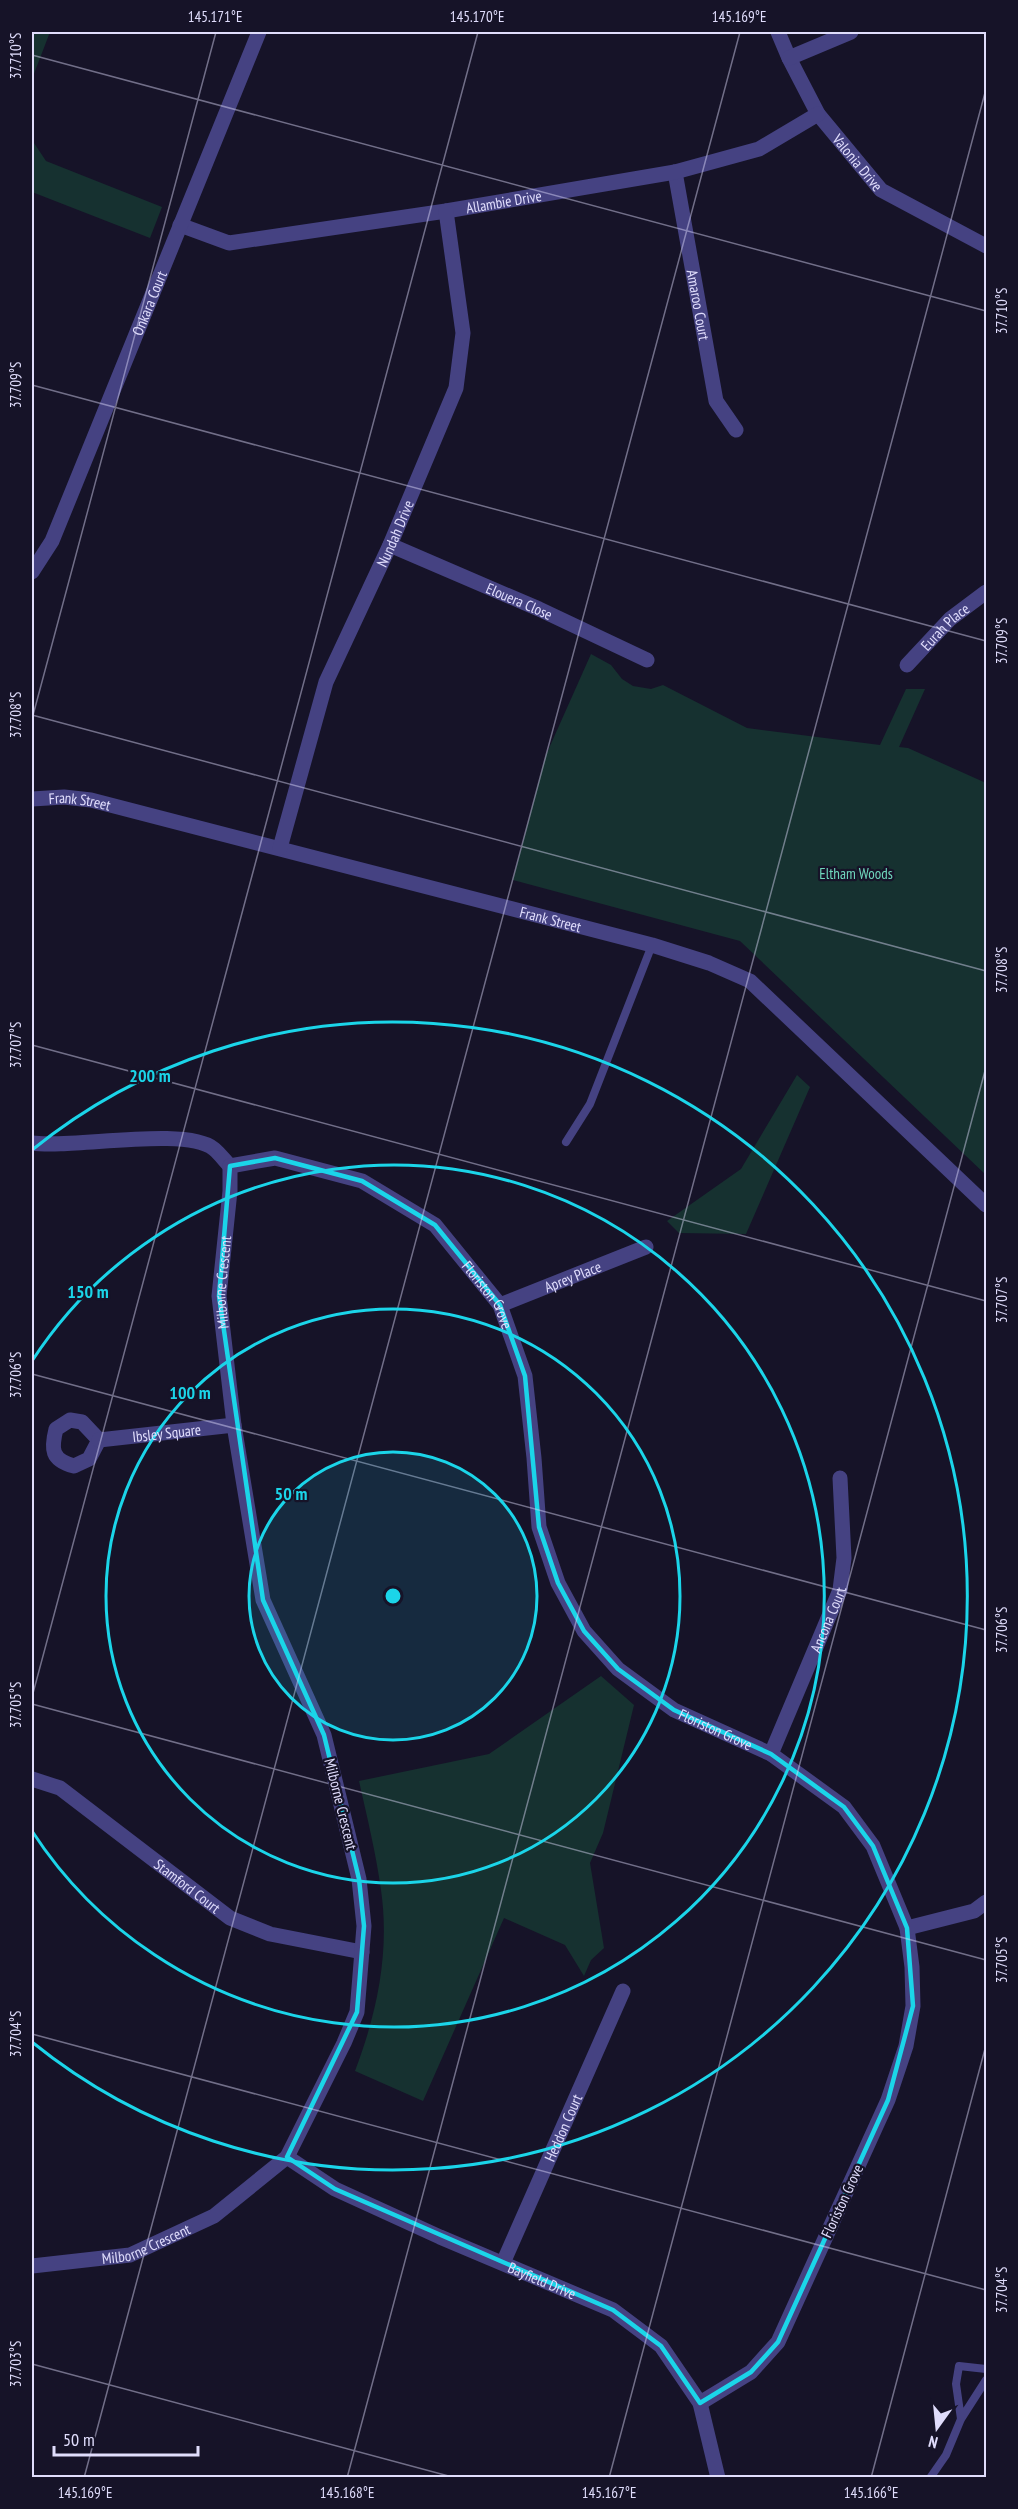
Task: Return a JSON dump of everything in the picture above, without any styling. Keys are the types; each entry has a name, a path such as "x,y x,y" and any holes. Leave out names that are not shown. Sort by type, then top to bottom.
{"street":[{"name":"Onkara Court","path":"32,572 52,541 259,32"},
{"name":"Valonia Drive","path":"778,32 818,114 881,190 987,246"},
{"path":"789,58 851,32"},
{"name":"Allambie Drive","path":"180,225 229,243 446,212 675,172 759,149 818,114"},
{"name":"Amaroo Court","path":"675,172 716,401 736,430"},
{"name":"Nundah Drive","path":"280,848 326,682 390,544 456,388 463,333 446,212"},
{"name":"Elouera Close","path":"390,544 539,609 647,660"},
{"name":"Eurah Place","path":"907,664 950,619 987,592"},
{"name":"Frank Street","path":"32,799 64,797 91,800 652,945 709,963 750,981 987,1205"},
{"path":"32,1143 51,1146 140,1138 191,1141 213,1148 230,1166"},
{"name":"Floriston Grove","path":"230,1166 275,1158 362,1181 435,1225 500,1305 525,1376 539,1527 558,1583 584,1631 618,1669 674,1710 771,1754 844,1806 873,1846 907,1928 912,1967 913,2006 906,2046 888,2100 778,2342 751,2372 700,2403"},
{"name":"Milborne Crescent","path":"32,2266 130,2255 214,2216 287,2157 339,2054 357,2012 364,1926 359,1879 324,1735 263,1600 234,1425 219,1296 230,1191 230,1166"},
{"name":"Aprey Place","path":"500,1305 646,1247"},
{"name":"Ibsley Square","path":"99,1440 234,1425"},
{"name":"Ancona Court","path":"771,1754 840,1590 844,1558 840,1478"},
{"name":"Stamford Court","path":"32,1779 60,1788 230,1918 270,1934 362,1952"},
{"path":"907,1928 974,1911 987,1902"},
{"name":"Heddon Court","path":"503,2263 623,1991"},
{"name":"Bayfield Drive","path":"287,2157 335,2189 613,2310 661,2346 700,2403 718,2478"}],"lane":[{"path":"566,1142 590,1104 652,945"},
{"path":"961,2419 956,2384 959,2366 987,2369"},
{"path":"930,2478 946,2455 961,2419 987,2380"}],"highlighted area":[{"path":"275,1158 362,1181 435,1225 500,1305 525,1376 539,1527 558,1583 584,1631 618,1669 674,1710 771,1754 844,1807 873,1846 907,1928 913,2006 888,2100 778,2342 751,2372 700,2403 661,2346 613,2310 335,2189 287,2157 357,2012 364,1926 359,1879 324,1735 263,1600 219,1296 230,1166"}],"green space":[{"path":"32,32 50,32 32,79"},
{"path":"32,140 46,161 162,207 150,238 32,192"},
{"name":"Eltham Woods","path":"591,654 611,665 622,679 633,686 651,689 663,685 747,728 880,745 906,689 925,689 899,747 908,748 986,783 986,1175 740,941 513,880 546,755"},
{"path":"797,1075 810,1087 746,1234 679,1233 667,1221 741,1169"},
{"path":"601,1676 634,1705 603,1833 590,1863 604,1948 591,1960 584,1976 565,1945 504,1918 423,2101 355,2071 370,2027 380,1982 384,1936 379,1876 359,1781 489,1754"}]}
